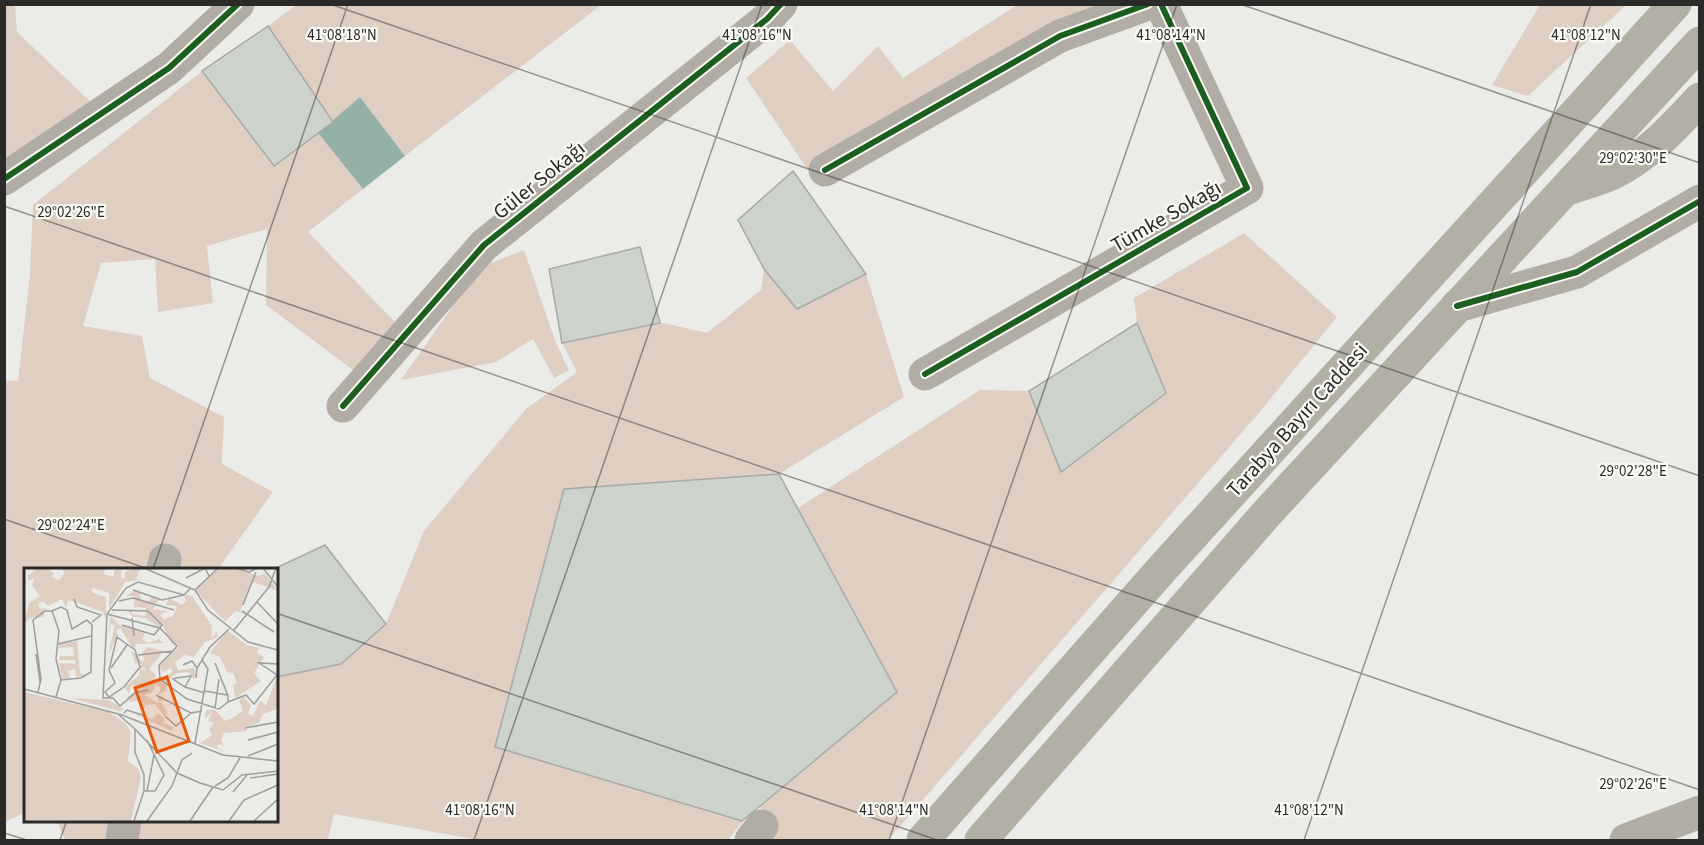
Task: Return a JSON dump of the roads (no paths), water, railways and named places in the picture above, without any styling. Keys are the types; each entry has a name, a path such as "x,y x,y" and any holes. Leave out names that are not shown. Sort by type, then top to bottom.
{"main road":[{"name":"Tarabya Bayırı Caddesi","path":"923,840 1162,569 1675,4"},
{"name":"Tarabya Bayırı Caddesi","path":"981,840 1268,512 1700,43"},
{"path":"1563,191 1611,174 1638,158 1671,130 1700,99"}],"street":[{"path":"4,179 169,68 238,4"},
{"name":"Güler Sokağı","path":"343,406 484,245 767,19 781,4"},
{"path":"825,170 1060,36 1148,4"},
{"name":"Tümke Sokağı","path":"925,374 1247,189 1161,4"},
{"path":"1457,306 1577,272 1700,201"},
{"path":"1626,840 1700,812"},
{"path":"122,840 125,821"}]}
